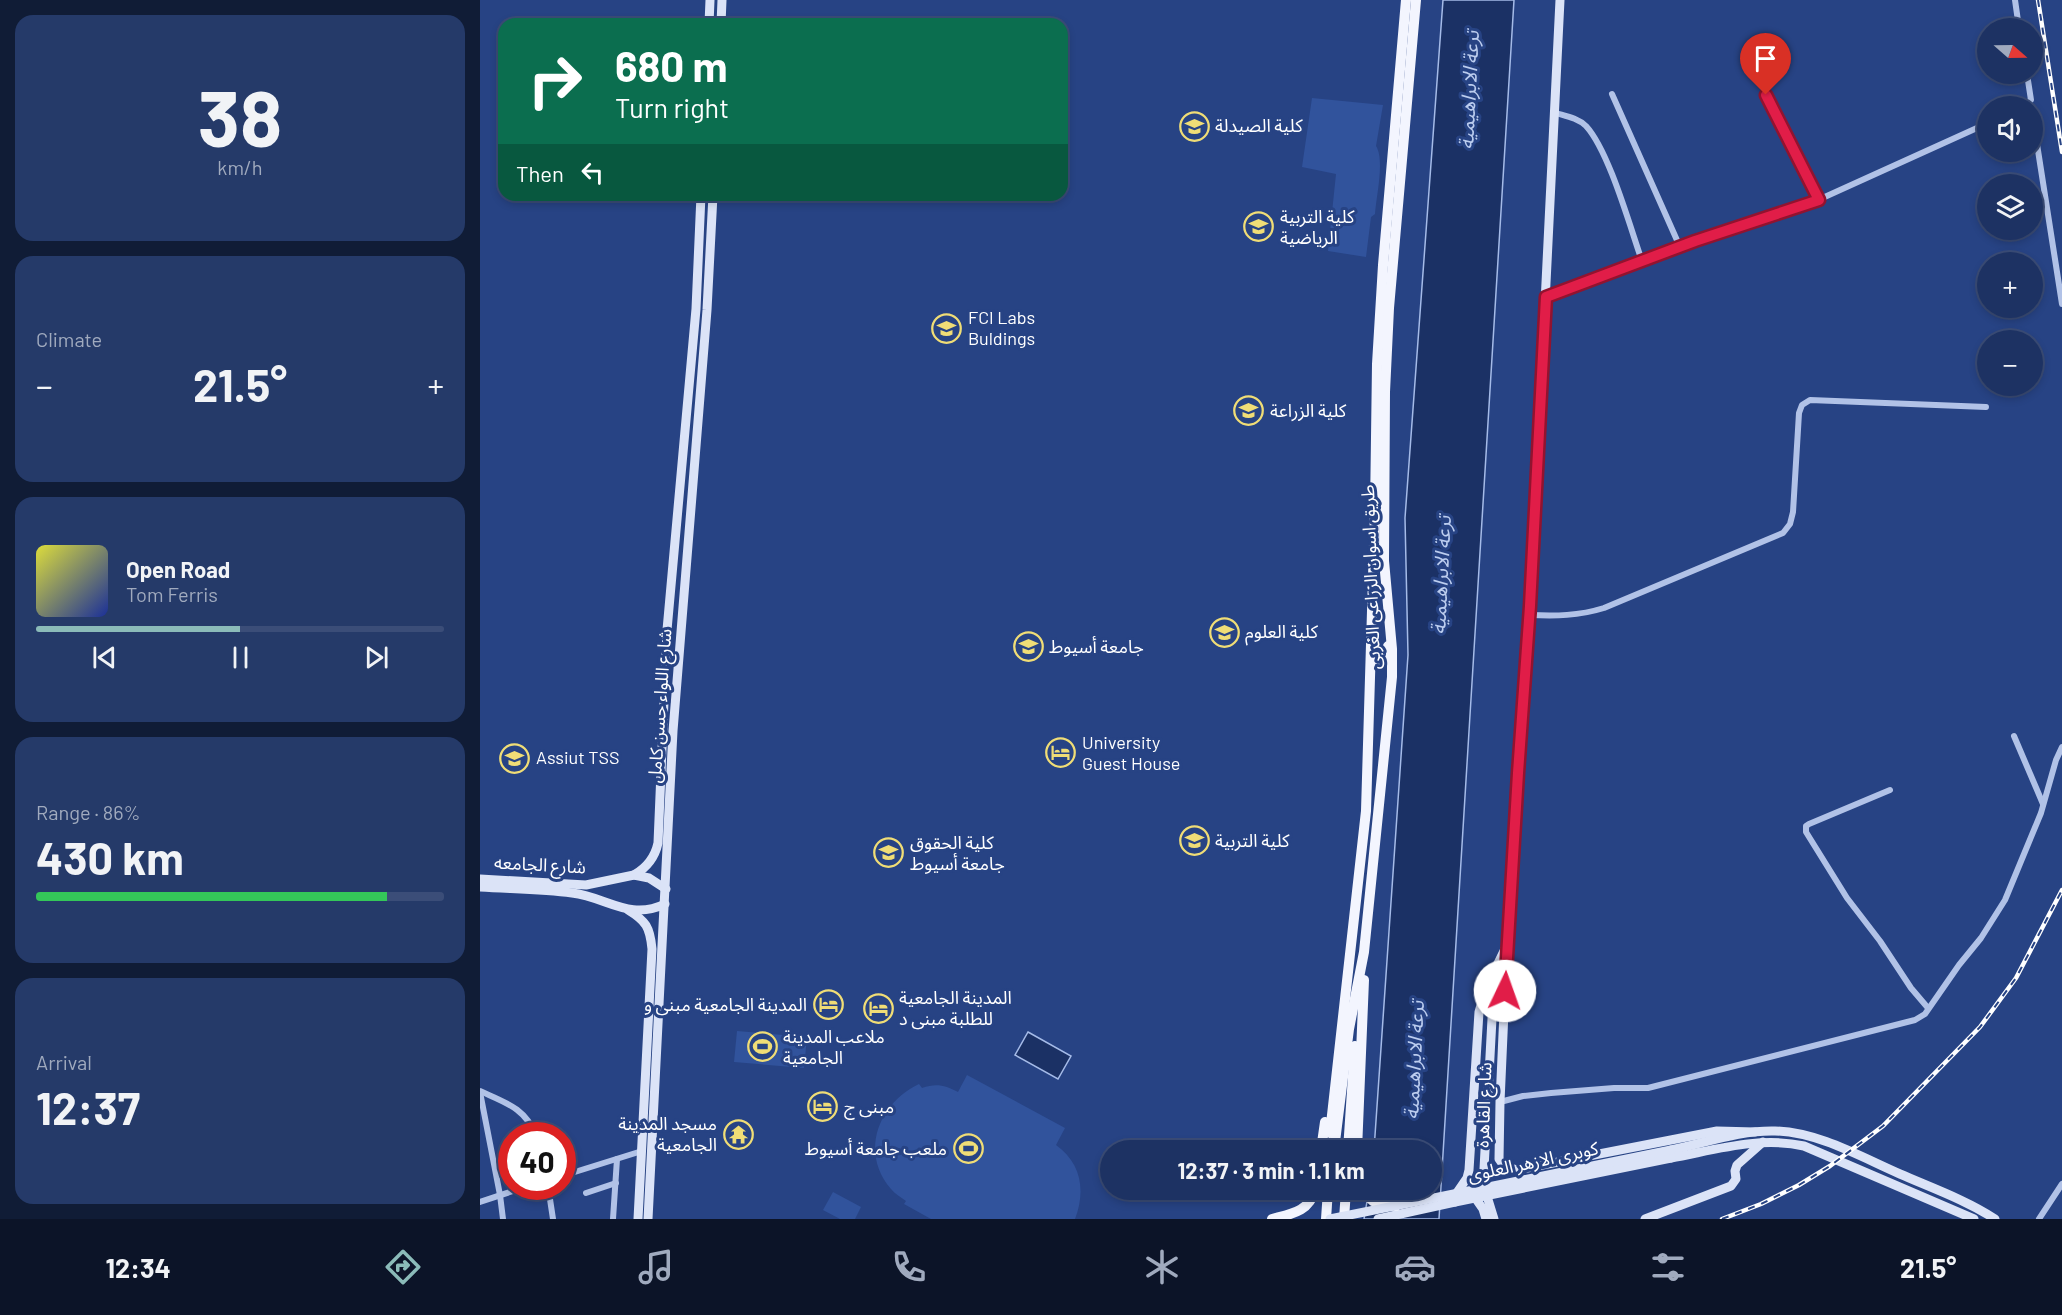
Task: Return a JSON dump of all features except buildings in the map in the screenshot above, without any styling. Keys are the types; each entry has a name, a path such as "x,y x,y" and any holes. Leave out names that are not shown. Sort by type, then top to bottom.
{"main road":[{"path":"709,18 710,0"},
{"path":"720,18 722,0"},
{"name":"طريق اسوان الزراعى الغربى","path":"1328,1140 1356,915 1366,811 1378,334 1406,0"},
{"name":"طريق اسوان الزراعى الغربى","path":"1335,1140 1349,1029 1364,952 1393,663 1383,536 1384,392 1389,308 1416,0"},
{"name":"شارع القاهرة","path":"1560,0 1530,615 1507,944 1499,1159 1504,1166 1517,1170 1717,1131 1790,1132 1818,1140 1962,1200 1995,1219"},
{"name":"شارع اللواء حسن كامل","path":"634,874 642,871 650,862 656,854 658,843 667,630 696,309 701,201"},
{"name":"شارع اللواء حسن كامل","path":"648,1219 673,731 707,310 713,201"},
{"path":"696,309 707,310"},
{"path":"684,427 698,428"},
{"path":"667,630 681,631"},
{"path":"1371,644 1376,658 1383,661 1386,657 1390,636"},
{"path":"1370,693 1374,679 1381,675 1386,677 1390,690"},
{"path":"634,874 649,878 666,889"},
{"name":"شارع الجامعه","path":"480,879 585,885 634,874"},
{"path":"609,904 605,900 603,890 610,881"},
{"path":"584,895 585,885"},
{"name":"شارع الجامعه","path":"480,887 584,895 628,910 643,911 665,904"},
{"path":"628,910 646,923 651,940 638,1219"},
{"path":"1456,1194 1467,1178 1469,1170 1479,1012 1483,996 1507,944"},
{"path":"1355,1140 1364,1025 1364,952"},
{"path":"1494,1219 1486,1193 1484,1169 1493,1000 1506,968"},
{"path":"1322,1140 1335,1032 1347,980"},
{"path":"1354,1140 1359,982"},
{"path":"644,1118 654,1118"},
{"name":"شارع القاهرة","path":"1671,1154 1755,1132"},
{"path":"1671,1154 1763,1142 1788,1142 1804,1146 1974,1219"},
{"path":"1645,1219 1671,1204 1731,1186 1735,1182 1737,1165 1763,1142"},
{"name":"كوبرى الازهر العلوى","path":"1328,1219 1671,1154"},
{"name":"كوبرى الازهر العلوى","path":"1378,1219 1671,1154"},
{"path":"639,1194 650,1194"},
{"path":"1476,1199 1486,1219"},
{"path":"1278,1218 1298,1212 1309,1200"},
{"path":"1319,1219 1320,1200"},
{"path":"1328,1200 1328,1219"},
{"path":"1344,1219 1345,1200"},
{"path":"1372,1200 1397,1206"}],"street":[{"path":"2015,0 2018,18"},
{"path":"1612,94 1680,247"},
{"path":"1766,95 1819,200"},
{"path":"1556,113 1576,119 1585,126 1594,139 1605,160 1642,261"},
{"path":"1546,297 1680,247 1819,200 1977,128"},
{"path":"2040,162 2062,304"},
{"path":"1530,615 1563,617 1604,608 1783,533 1790,524 1793,512 1799,412 1802,405 1810,400 1986,407"},
{"path":"2014,736 2043,804"},
{"path":"1500,1102 1523,1096 1551,1093 1607,1088 1648,1088 1904,1024 1925,1014 1981,938 2005,900 2043,804 2062,747"},
{"path":"1890,790 1809,824 1806,826 1806,832 1847,898 1880,941 1911,988 1928,1008"},
{"path":"480,1091 519,1109 530,1122"},
{"path":"480,1091 498,1185"},
{"path":"576,1172 642,1151"},
{"path":"614,1219 617,1159"},
{"path":"586,1193 616,1184"},
{"path":"2039,1219 2062,1184"},
{"path":"480,1202 498,1196"},
{"path":"500,1200 502,1219"},
{"path":"550,1200 553,1219"}],"shaded area":[{"path":"1312,98 1383,105 1376,146 1380,160 1379,179 1375,214 1371,217 1366,257 1328,251 1336,174 1302,167"},
{"path":"737,1031 807,1037 804,1068 734,1062"},
{"name":"ملعب جامعة أسيوط","path":"967,1075 1065,1128 1056,1145 1071,1160 1079,1178 1080,1198 1075,1219 931,1219 904,1204 906,1201 891,1189 881,1175 876,1160 875,1145 884,1116 905,1092 919,1084 922,1088 940,1086 958,1092"},
{"path":"833,1192 861,1207 855,1219 840,1219 823,1210"}],"water":[{"name":"ترعة الابراهيمية","path":"1443,0 1514,0 1442,1170 1442,1140 1375,1140 1408,655 1405,518"},
{"path":"1028,1032 1071,1056 1058,1079 1015,1055"},
{"path":"1367,1200 1440,1200 1439,1219 1364,1219"}],"railway":[{"path":"2038,0 2062,152"},
{"path":"1722,1219 1761,1204 1799,1185 1830,1166 1883,1126 1980,1027 2016,978 2062,890"}],"place":[{"name":"كلية الصيدلة","path":"1194,126"},
{"name":"كلية التربية الرياضية","path":"1259,227"},
{"name":"FCI Labs Buldings","path":"947,328"},
{"name":"كلية الزراعة","path":"1249,411"},
{"name":"كلية العلوم","path":"1224,632"},
{"name":"جامعة أسيوط","path":"1028,647"},
{"name":"University Guest House","path":"1061,753"},
{"name":"Assiut TSS","path":"515,758"},
{"name":"كلية التربية","path":"1194,841"},
{"name":"كلية الحقوق جامعة أسيوط","path":"889,853"},
{"name":"المدينة الجامعية مبنى و","path":"828,1005"},
{"name":"المدينة الجامعية للطلبة مبنى د","path":"878,1008"},
{"name":"ملاعب المدينة الجامعية","path":"762,1047"},
{"name":"مبنى ج","path":"823,1107"},
{"name":"مسجد المدينة الجامعية","path":"738,1134"},
{"name":"ملعب جامعة أسيوط","path":"968,1149"}],"route":[{"path":"1505,991 1530,606 1546,297 1695,241 1819,200 1766,95"}]}
